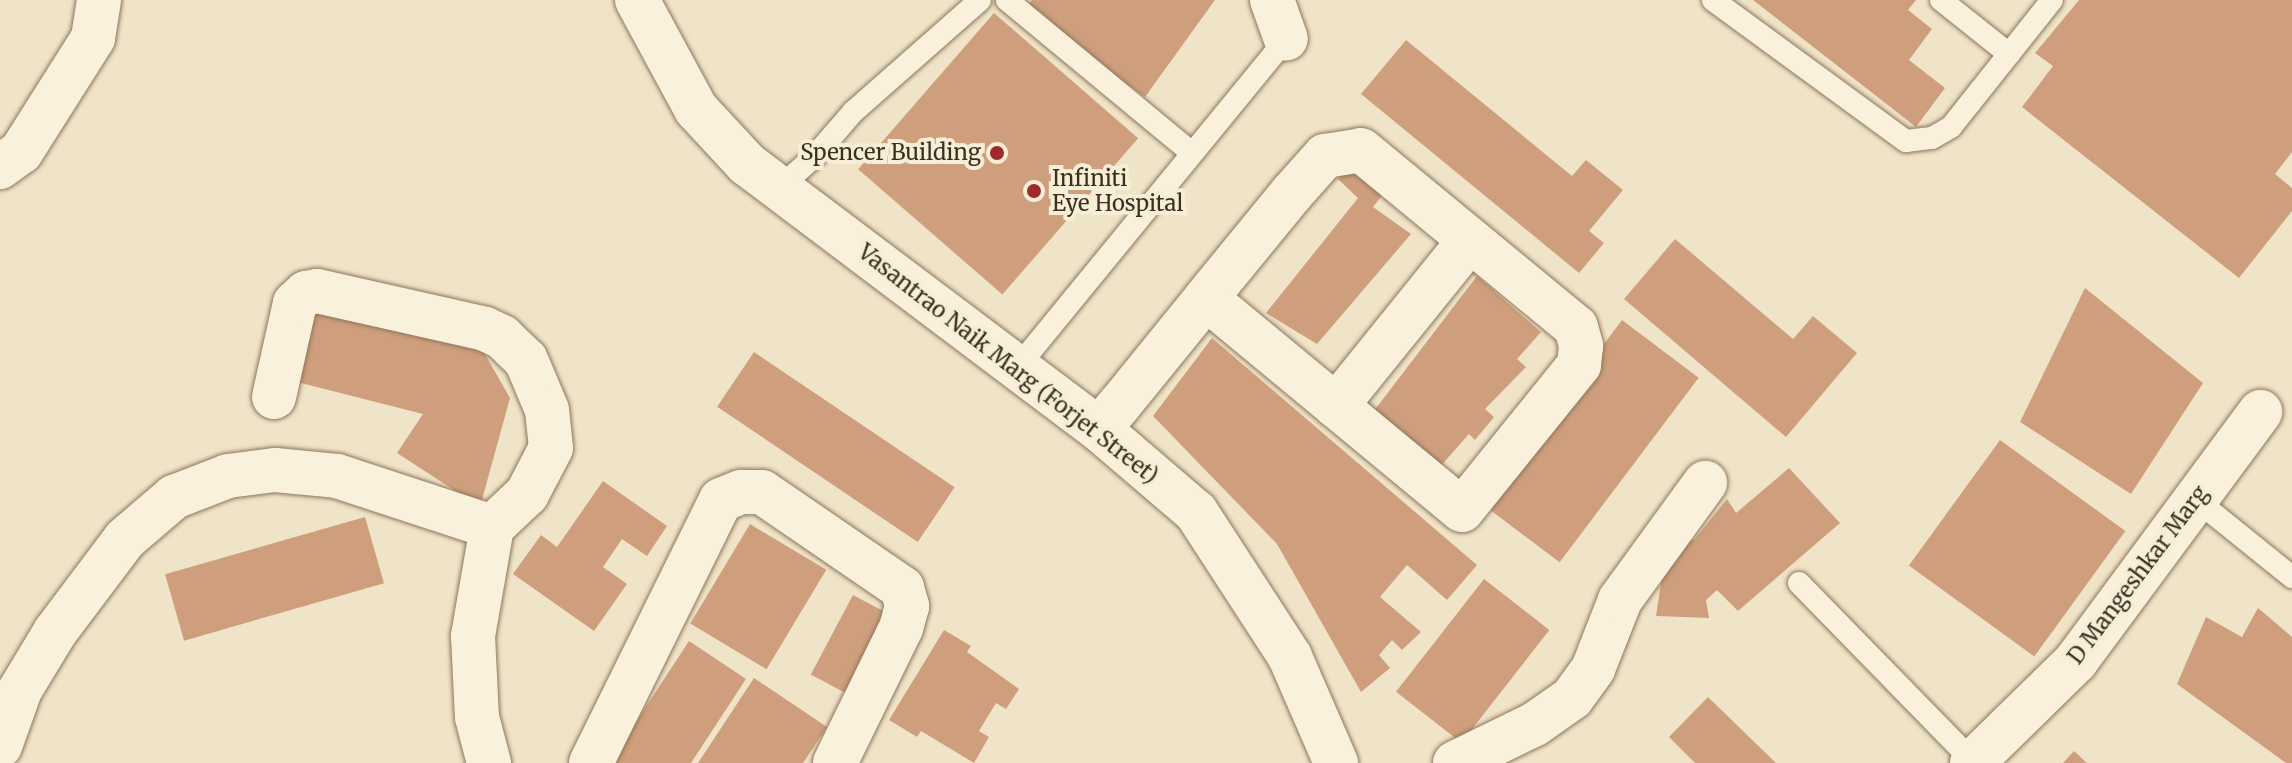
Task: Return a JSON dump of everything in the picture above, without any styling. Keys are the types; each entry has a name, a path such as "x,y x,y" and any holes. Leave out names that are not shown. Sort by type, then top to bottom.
{"street":[{"path":"0,167 21,152 93,38 99,0"},
{"name":"Vasantrao Naik Marg (Forjet Street)","path":"637,0 696,109 747,164 1099,429 1196,512 1290,657 1336,763"},
{"path":"1099,429 1206,298 1325,156 1361,150 1576,327 1581,346 1579,365 1462,510 1206,298"},
{"path":"1336,406 1470,240"},
{"path":"274,397 295,303 306,293 317,291 485,329 502,337 526,360 547,410 551,448 527,494 492,527 473,636 477,717 489,763"},
{"name":"D Mangeshkar Marg","path":"1973,762 2076,661 2260,412"},
{"path":"0,746 20,690 55,632 125,539 174,497 228,476 275,470 337,476 492,527"},
{"path":"1455,763 1535,724 1572,698 1593,669 1620,600 1705,483"},
{"path":"591,763 721,500 741,492 762,492 902,588 907,606 901,628 835,763"}],"lane":[{"path":"779,188 815,156 853,112 980,0"},
{"path":"1007,0 1192,153"},
{"path":"1713,0 1906,141 1932,138 1951,127 2052,0"},
{"path":"1941,0 2009,54"},
{"path":"1016,369 1192,153 1279,19"},
{"path":"2194,498 2292,577"},
{"path":"1799,583 1973,762"}],"building":[{"path":"1032,0 1215,0 1145,97 1025,10"},
{"path":"1753,0 1916,0 1908,10 1932,29 1909,60 1945,88 1916,127"},
{"path":"2079,0 2292,0 2292,152 2275,174 2292,188 2292,211 2239,278 2022,107 2053,66 2035,53"},
{"name":"Spencer Building","path":"994,13 1138,138 1002,295 858,169"},
{"path":"1406,40 1572,176 1586,160 1623,190 1589,231 1604,243 1579,273 1361,94"},
{"path":"1353,160 1388,188 1373,207 1411,234 1317,344 1266,313 1358,198 1338,179"},
{"path":"1675,239 1793,339 1813,316 1857,353 1786,437 1624,299"},
{"path":"1477,276 1541,332 1517,359 1526,367 1485,409 1494,417 1475,440 1469,434 1439,468 1370,416"},
{"path":"2085,288 2203,383 2131,494 2020,422"},
{"path":"318,301 482,349 510,398 480,507 397,453 423,414 297,382"},
{"path":"1622,320 1699,378 1560,562 1483,504"},
{"path":"1212,338 1477,565 1447,600 1407,565 1380,597 1421,632 1402,650 1392,640 1379,655 1390,668 1361,692 1277,544 1153,416"},
{"path":"754,352 955,487 918,542 717,407"},
{"path":"2000,440 2125,531 2034,657 1909,565"},
{"path":"1789,468 1840,523 1738,611 1717,590 1706,600 1709,618 1656,616 1667,542 1694,540 1727,499 1736,513"},
{"path":"603,481 667,526 647,556 622,539 603,567 627,584 594,631 513,574 541,535 557,547"},
{"path":"365,517 384,583 184,641 165,574"},
{"path":"750,524 826,570 767,669 690,623"},
{"path":"1484,579 1549,630 1461,743 1396,692"},
{"path":"853,595 888,614 846,693 811,674"},
{"path":"2258,608 2292,637 2292,763 2286,763 2177,684 2206,617 2242,637"},
{"path":"944,630 971,646 967,652 1019,689 1006,709 996,703 979,731 989,737 974,763 921,731 917,737 889,720"},
{"path":"689,641 746,679 691,763 609,763"},
{"path":"754,678 827,727 803,763 698,763"},
{"path":"1708,697 1776,763 1695,763 1669,737"},
{"path":"2074,751 2087,763 2063,763"}],"place":[{"name":"Spencer Building","path":"997,153"},
{"name":"Infiniti Eye Hospital","path":"1034,191"}]}
